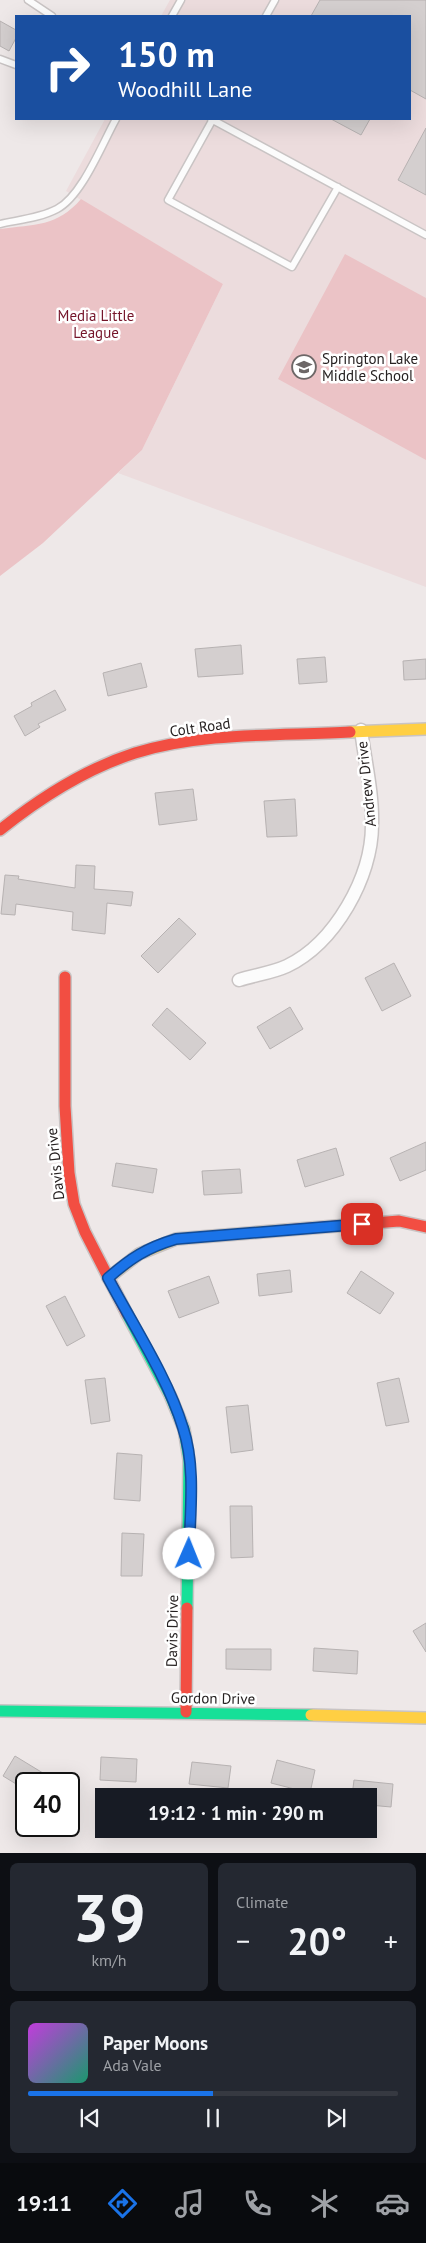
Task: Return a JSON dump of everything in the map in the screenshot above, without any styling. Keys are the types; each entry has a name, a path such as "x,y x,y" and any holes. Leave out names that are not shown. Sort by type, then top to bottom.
{"street":[{"name":"Colt Road","path":"0,830 31,805 81,776 135,753 205,739 361,730 426,729"},
{"name":"Andrew Drive","path":"239,980 287,966 314,947 338,924 357,890 369,854 372,825 361,730"},
{"name":"Davis Drive","path":"66,977 65,1106 69,1173 74,1204 85,1232 170,1395 184,1429 189,1460 186,1712"},
{"path":"108,1278 132,1257 152,1246 176,1239 400,1221 426,1227"},
{"name":"Gordon Drive","path":"0,1712 186,1712 426,1718"}],"lane":[{"path":"28,0 50,15"},
{"path":"173,15 181,0"},
{"path":"267,15 275,0"},
{"path":"0,59 15,64"},
{"path":"0,224 45,214 58,209 71,198 115,120"},
{"path":"211,120 168,200 292,267 338,188"},
{"path":"214,120 426,235"}],"shaded area":[{"name":"Springton Lake Middle School","path":"170,0 426,0 426,587 118,473 142,450 223,284 66,191 104,120 411,120 411,15 162,15"}],"green space":[{"name":"Media Little League","path":"81,199 223,284 142,450 43,543 0,576 0,229 45,223 63,215"},
{"path":"345,254 426,298 426,460 278,379"}],"building":[{"path":"320,0 426,0 426,99 411,91 411,15 312,15"},
{"path":"0,21 15,29 15,40 9,51 0,46"},
{"path":"333,120 369,120 361,135"},
{"path":"426,128 426,195 398,180"},
{"path":"241,645 243,674 198,677 195,649"},
{"path":"325,657 327,682 299,684 297,659"},
{"path":"426,659 426,679 404,680 403,661"},
{"path":"141,663 147,687 108,696 103,673"},
{"path":"55,690 66,710 38,724 40,727 25,736 14,716 32,706 31,703"},
{"path":"193,789 197,820 159,825 155,793"},
{"path":"295,799 297,836 267,837 264,801"},
{"path":"76,865 95,866 94,889 133,892 131,906 107,903 105,934 72,930 73,912 16,904 15,915 1,914 5,875 19,876 18,879 75,888"},
{"path":"179,918 196,934 158,973 141,956"},
{"path":"394,963 411,996 382,1011 365,978"},
{"path":"290,1007 303,1029 270,1049 257,1027"},
{"path":"167,1008 206,1043 190,1060 152,1025"},
{"path":"426,1142 426,1170 400,1181 390,1158"},
{"path":"336,1148 344,1175 305,1187 297,1160"},
{"path":"116,1163 157,1169 153,1193 112,1186"},
{"path":"240,1169 242,1193 204,1195 202,1171"},
{"path":"290,1270 292,1292 259,1296 257,1274"},
{"path":"361,1271 394,1293 380,1314 347,1293"},
{"path":"209,1276 219,1303 179,1318 168,1291"},
{"path":"65,1296 85,1336 67,1346 46,1306"},
{"path":"105,1378 110,1421 91,1424 85,1380"},
{"path":"399,1378 409,1422 386,1426 377,1383"},
{"path":"248,1405 253,1450 231,1453 226,1407"},
{"path":"117,1453 142,1455 140,1501 114,1499"},
{"path":"230,1506 252,1506 253,1557 231,1558"},
{"path":"122,1533 144,1534 142,1576 121,1576"},
{"path":"426,1623 426,1652 413,1631"},
{"path":"314,1648 358,1651 357,1674 313,1671"},
{"path":"226,1649 271,1649 271,1670 226,1669"},
{"path":"15,1756 41,1772 15,1772 15,1783 3,1776"},
{"path":"101,1757 137,1759 136,1782 100,1780"},
{"path":"277,1760 315,1770 311,1788 290,1788 271,1783"},
{"path":"192,1762 231,1766 228,1788 189,1784"},
{"path":"354,1780 393,1784 391,1807 377,1806 377,1788 353,1788"}],"traffic: fast":[{"path":"127,1314 170,1395 184,1429 189,1460 187,1608"},
{"path":"0,1711 311,1715"}],"traffic: slow":[{"path":"350,732 426,729"},
{"path":"108,1278 139,1254 176,1239 286,1230"},
{"path":"311,1715 426,1718"}],"traffic: jam":[{"path":"0,830 47,796 81,776 98,767 135,753 187,741 214,738 350,732"},
{"path":"65,977 65,1106 69,1173 74,1204 85,1232 127,1314"},
{"path":"286,1230 399,1221 426,1227"},
{"path":"186,1712 187,1608"}],"place":[{"name":"Springton Lake Middle School","path":"304,367"}],"route":[{"path":"189,1554 189,1460 184,1429 170,1395 108,1278 132,1257 152,1246 176,1239 362,1224"}]}
